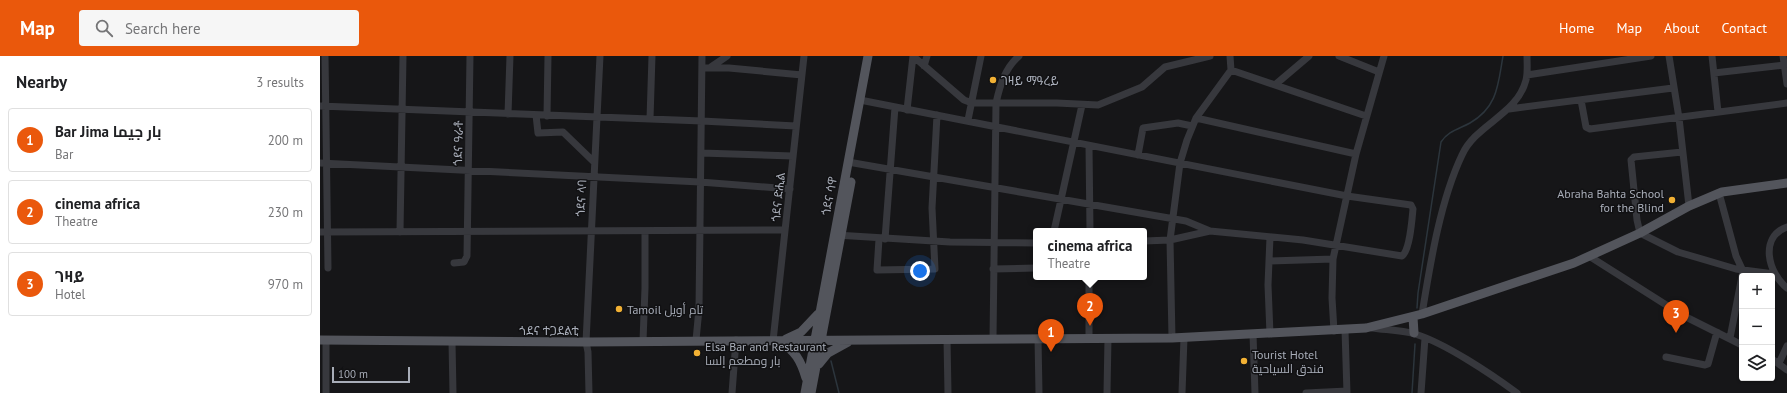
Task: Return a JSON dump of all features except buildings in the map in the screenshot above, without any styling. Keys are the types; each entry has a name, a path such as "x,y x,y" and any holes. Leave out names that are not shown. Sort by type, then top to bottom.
{"main road":[{"name":"ጎደና ሳዋ","path":"863,101 868,56"},
{"name":"ጎደና ሳዋ","path":"818,341 863,101 874,56"},
{"name":"ጎደና ተጋደልቲ","path":"323,340 586,342 696,340 848,341 1038,338 1184,338 1334,331 1366,328 1417,316 1531,278 1589,256 1640,233 1689,206 1719,193 1787,182"},
{"path":"778,341 801,332 823,314 829,332 832,335 848,341"},
{"path":"1414,333 1417,316"},
{"path":"778,341 787,346 796,355 807,380"},
{"path":"811,393 817,366 818,341"},
{"path":"805,393 807,380 818,341"},
{"path":"817,366 828,353 848,341"}],"street":[{"path":"325,56 323,106 323,232 328,268"},
{"path":"400,232 403,56"},
{"name":"ጎደና ዓራቶ","path":"454,263 466,260 470,56"},
{"path":"508,114 510,56"},
{"path":"547,116 548,56"},
{"name":"ጎደና ላባ","path":"589,393 588,352 586,342 600,56"},
{"path":"650,119 652,56"},
{"path":"696,340 699,309 702,56"},
{"path":"711,67 727,56"},
{"name":"ጎደና ድሒል","path":"778,341 785,230 804,56"},
{"path":"913,56 964,100 972,103 1028,104 1057,102 1082,105 1104,104 1142,87 1165,67 1210,56"},
{"path":"907,110 913,56"},
{"path":"924,66 927,56"},
{"path":"968,120 981,56"},
{"path":"993,339 993,242 996,187 996,103 1001,81 1013,61 1019,56"},
{"path":"1172,338 1170,240 1180,163 1196,118 1231,70 1230,56"},
{"path":"1276,84 1309,56"},
{"path":"1339,56 1379,72"},
{"path":"1334,331 1332,298 1333,259 1356,154 1384,56"},
{"path":"1417,316 1452,179 1462,154 1477,135 1509,109 1523,90 1527,75 1526,56"},
{"path":"1527,75 1651,56"},
{"path":"1669,56 1679,118 1689,206"},
{"path":"1712,56 1718,112"},
{"path":"1783,56 1787,84"},
{"path":"1714,73 1784,65"},
{"path":"702,68 711,67 802,75"},
{"path":"1231,70 1276,84 1366,116"},
{"path":"1509,109 1673,88"},
{"path":"1581,100 1586,126 1590,129 1787,103"},
{"path":"851,163 1172,218 1186,221 1210,231 1270,237 1402,256 1409,241 1413,206 1389,201 1347,196 1138,156 968,120 863,101"},
{"path":"1055,228 1082,105"},
{"path":"323,106 796,126"},
{"path":"895,108 891,170 882,239 876,268 879,271 935,269 932,241 933,177 937,115"},
{"path":"536,115 538,133 563,132 594,162"},
{"path":"1196,118 1356,154"},
{"path":"1138,156 1143,128 1178,123 1192,126"},
{"path":"1089,146 1090,228"},
{"path":"1682,152 1634,158 1631,160 1636,212 1640,233 1678,252 1743,271 1764,273"},
{"path":"701,153 793,156"},
{"path":"323,163 468,169 700,182 790,189"},
{"path":"1719,193 1736,256 1743,271 1730,338"},
{"path":"1774,273 1769,258 1771,242 1777,232 1787,226"},
{"path":"323,232 785,230"},
{"path":"643,341 646,288 645,231"},
{"path":"1147,241 1170,240 1210,231"},
{"path":"838,235 882,239 1033,243"},
{"path":"1270,237 1270,334"},
{"path":"1589,256 1682,315 1739,342"},
{"path":"1269,261 1333,259"},
{"path":"993,269 1033,268"},
{"path":"1775,275 1787,288"},
{"path":"1089,280 1089,338"},
{"path":"1366,328 1414,333 1483,370 1517,393"},
{"path":"1306,393 1347,392 1345,330"},
{"path":"1666,357 1704,365 1708,364 1717,332"},
{"path":"1253,334 1254,393"},
{"path":"1038,338 1038,393"},
{"path":"1107,393 1108,338"},
{"path":"1182,393 1184,338"},
{"path":"1422,393 1425,338"},
{"path":"947,339 948,393"},
{"path":"323,340 326,393"},
{"path":"732,393 736,340"},
{"path":"452,342 453,393"},
{"path":"1780,364 1787,346"},
{"path":"1775,362 1787,370"}],"waterway":[{"path":"1417,308 1441,142 1450,133 1470,123 1486,110 1498,85 1503,56"},
{"path":"1412,393 1415,344"},
{"path":"831,361 839,393"}],"place":[{"name":"ገዛይ ማዓረይ","path":"993,80"},
{"name":"Abraha Bahta School for the Blind","path":"1672,200"},
{"name":"Tamoil تام أويل","path":"619,309"},
{"name":"cinema africa","path":"1090,326"},
{"name":"ገዛይ","path":"1676,333"},
{"name":"Bar Jima بار جيما","path":"1051,352"},
{"name":"Elsa Bar and Restaurant بار ومطعم إلسا","path":"697,353"},
{"name":"Tourist Hotel فندق السياحية","path":"1244,361"}]}
